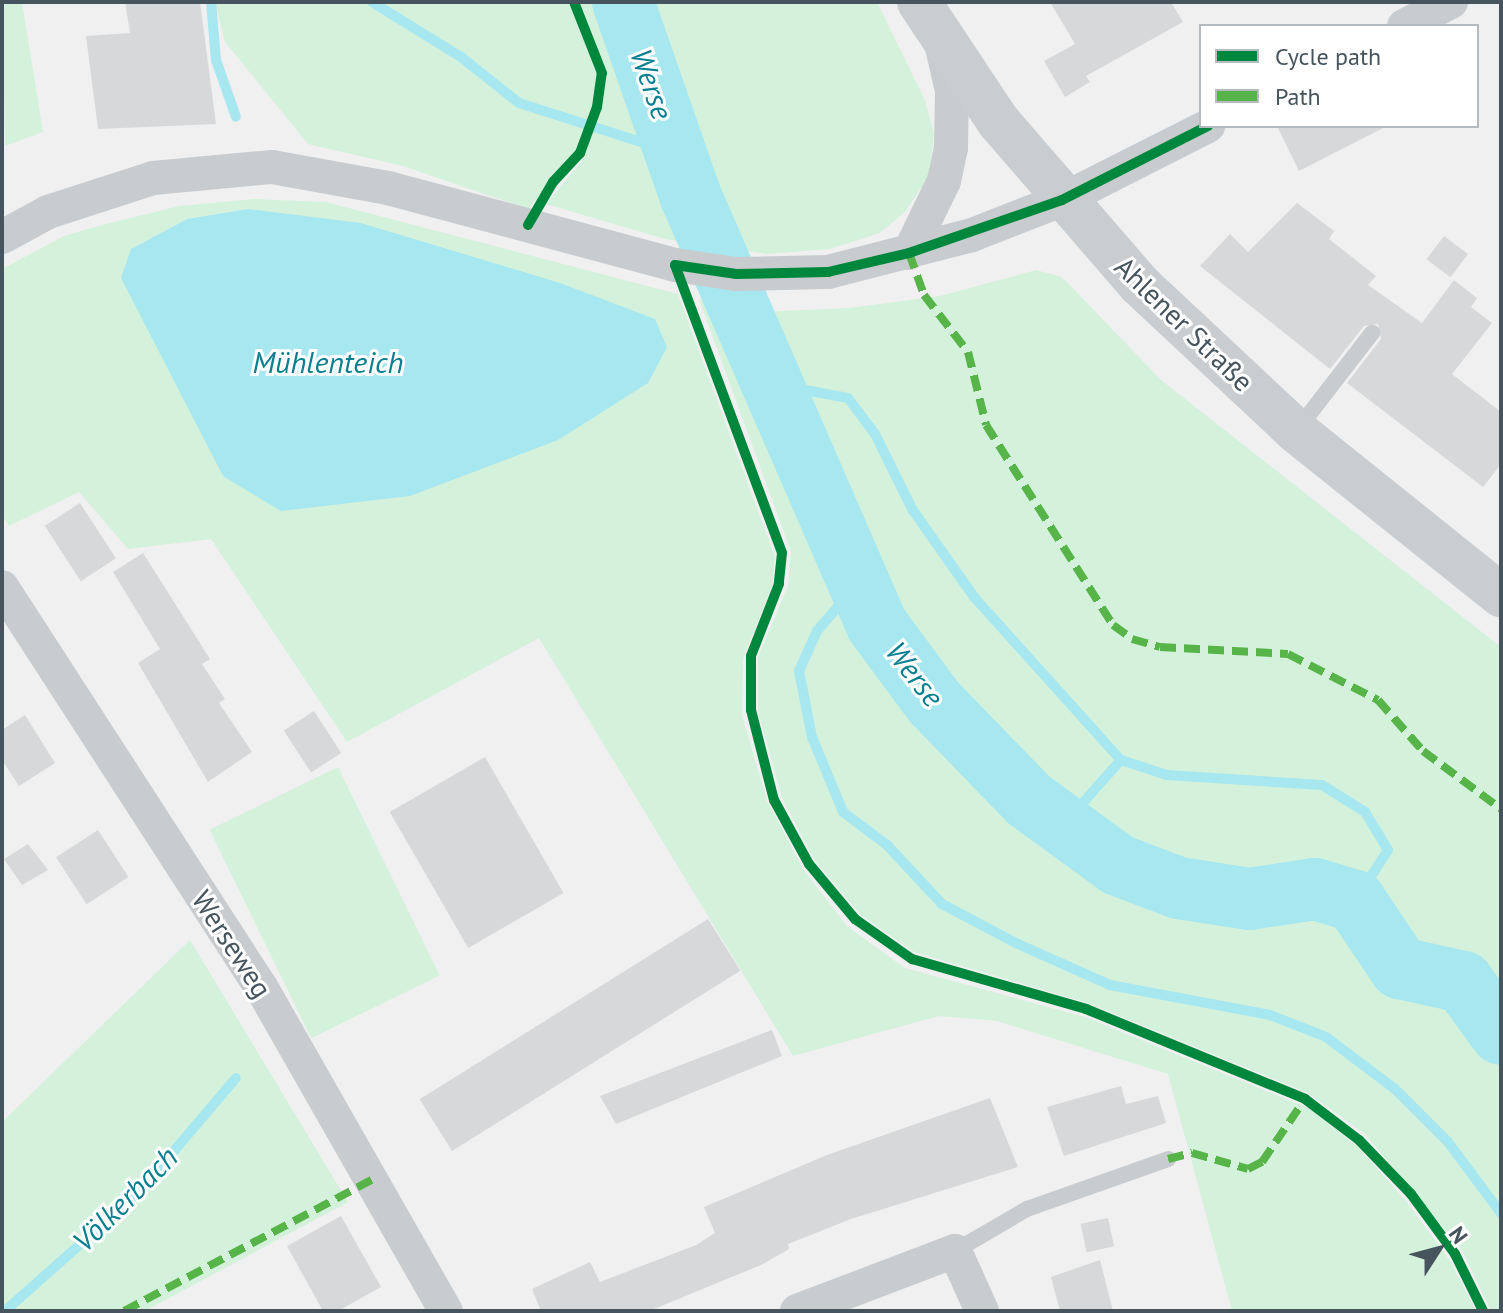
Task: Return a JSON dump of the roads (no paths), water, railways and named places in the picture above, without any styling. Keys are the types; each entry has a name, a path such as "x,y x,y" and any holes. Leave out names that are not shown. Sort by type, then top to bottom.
{"main road":[{"name":"Ahlener Straße","path":"929,19 1062,200 1139,284 1296,431 1501,595"}],"street":[{"path":"1408,24 1451,2"},
{"path":"909,253 944,181 951,148 952,91 929,19"},
{"path":"2,237 48,212 153,178 272,167 388,188 722,272 828,272 909,253 1062,200 1204,128"},
{"name":"Werseweg","path":"2,587 261,987 446,1311"},
{"path":"797,1311 955,1251 982,1311"}],"lane":[{"path":"1296,431 1372,333"},
{"path":"955,1251 1027,1209 1168,1159"}],"water":[{"name":"Mühlenteich","path":"248,209 361,223 560,283 655,319 667,347 648,383 558,440 410,496 281,511 223,476 121,278 131,249 187,219"}],"waterway":[{"path":"211,2 216,60 236,117"},
{"path":"372,2 461,57 519,103 676,153"},
{"name":"Werse","path":"623,2 691,197 877,625 934,702 1029,800 1118,865 1179,888 1249,899 1315,889 1355,901 1400,968 1463,982 1501,1034"},
{"path":"773,384 848,398 875,434 912,509 974,597 1121,760"},
{"path":"859,582 817,631 799,671 812,737 843,812 887,845 942,904 1018,944 1110,985 1270,1015 1326,1037 1395,1089 1448,1142 1501,1213"},
{"path":"1063,825 1121,760 1167,775 1322,785 1365,812 1388,850 1355,901"},
{"name":"Völkerbach","path":"5,1311 140,1191 236,1078"}]}
